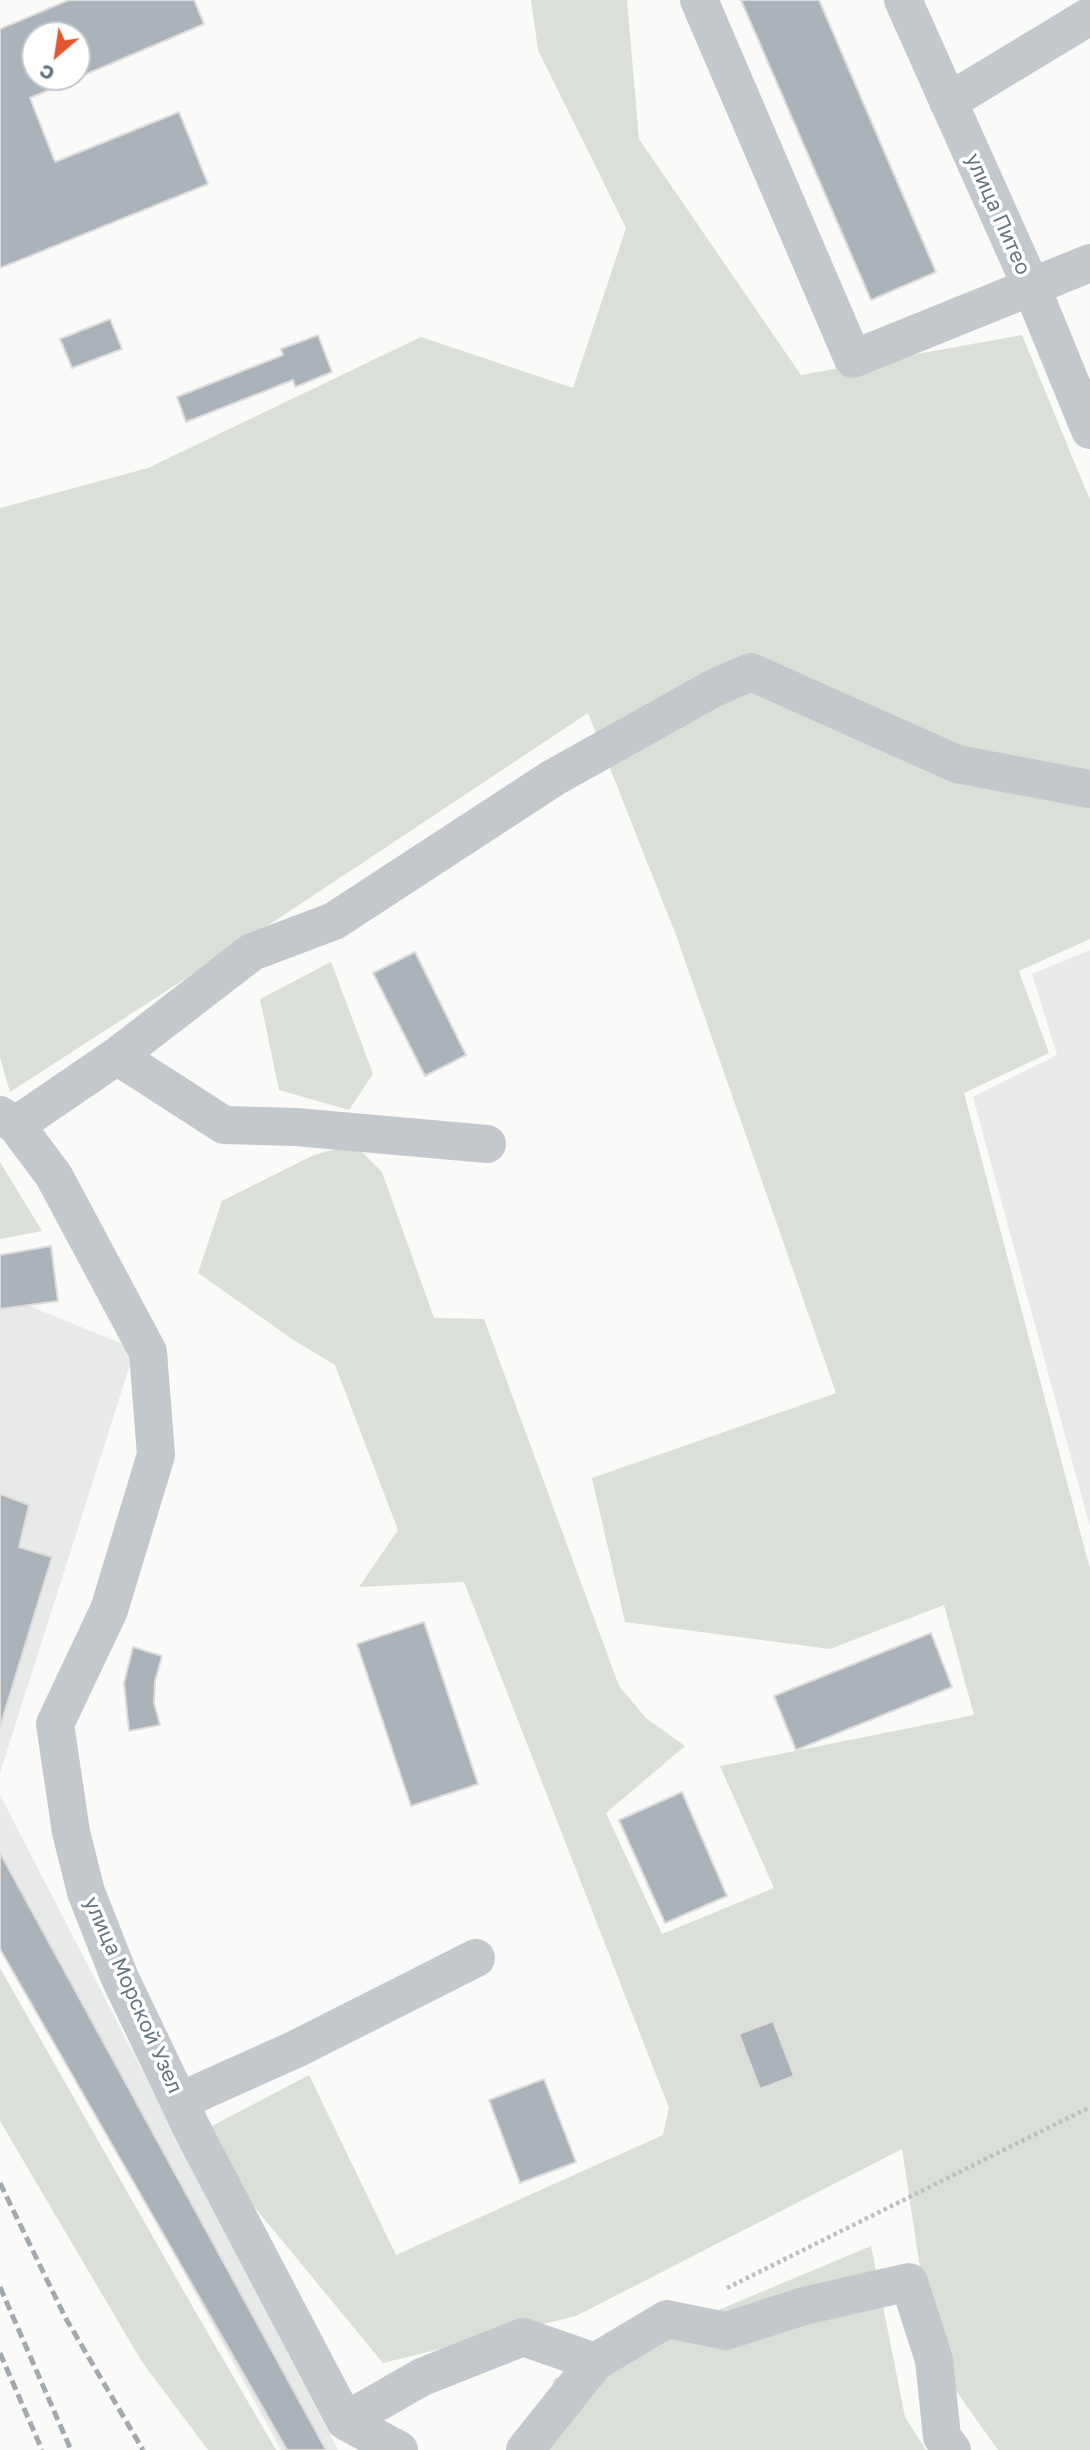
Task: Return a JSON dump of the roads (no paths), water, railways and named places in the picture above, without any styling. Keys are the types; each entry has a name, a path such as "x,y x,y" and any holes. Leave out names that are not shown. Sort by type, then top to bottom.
{"street":[{"path":"699,0 853,359 1090,264"},
{"name":"улица Питео","path":"903,0 1031,286 1090,430"},
{"path":"948,102 1090,16"},
{"path":"8,1120 117,1056 252,952 334,921 553,778 714,688 751,672 957,764 1090,789"},
{"path":"117,1056 224,1125 296,1127 487,1144"},
{"name":"улица Морской Узел","path":"8,1120 54,1176 148,1352 156,1455 109,1610 55,1724 71,1832 86,1892 119,1976 195,2135 345,2421"},
{"path":"180,2101 296,2049 476,1958"},
{"path":"525,2450 596,2362 667,2319 726,2331 804,2306 909,2282 934,2360 943,2437 953,2450"},
{"path":"345,2421 422,2377 523,2337 596,2362"},
{"path":"345,2421 399,2450"}],"railway":[{"path":"0,2183 65,2317 143,2450"},
{"path":"0,2287 71,2450"},
{"path":"0,2353 42,2450"}]}
